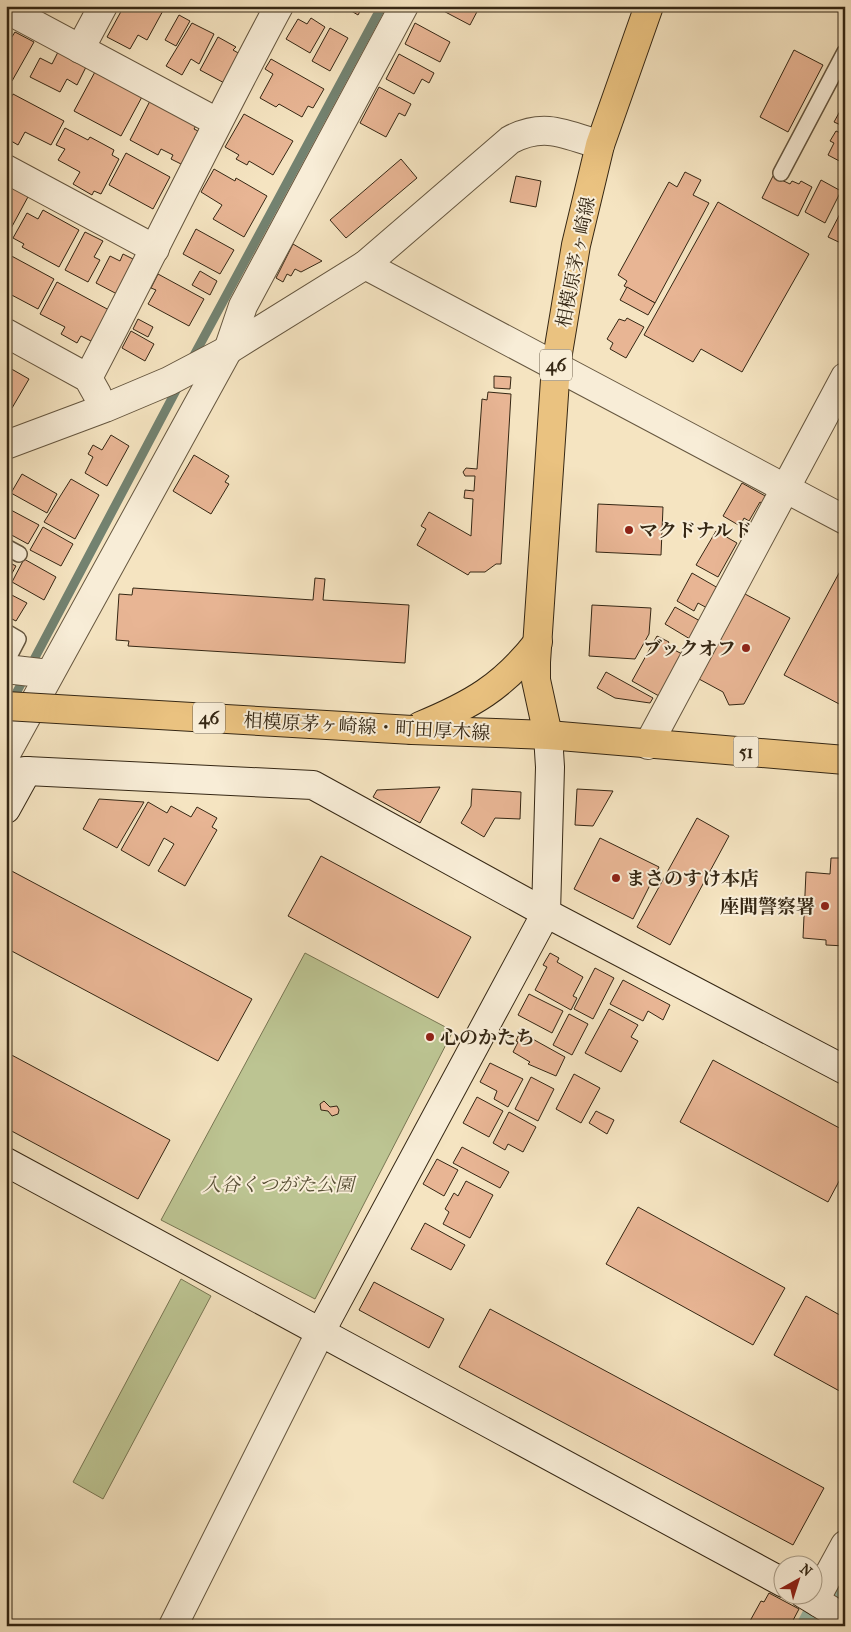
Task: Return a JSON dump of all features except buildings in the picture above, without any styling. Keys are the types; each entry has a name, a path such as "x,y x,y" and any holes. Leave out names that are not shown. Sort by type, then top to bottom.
{"main road":[{"name":"相模原茅ヶ崎線","path":"548,735 536,680 556,365 576,245 600,145 649,6"},
{"path":"412,730 457,711 483,697 525,659 538,642"},
{"name":"相模原茅ヶ崎線・町田厚木線","path":"6,706 412,730 548,735"},
{"name":"51","path":"548,735 648,745 845,760"}],"street":[{"path":"80,49 104,6"},
{"path":"88,378 155,249 217,122 279,6"},
{"path":"6,809 25,670 220,354 243,306 404,6"},
{"path":"6,9 217,122"},
{"path":"6,445 105,408 169,381 220,354 364,265 510,140 526,132 544,129 600,145"},
{"path":"6,169 155,249"},
{"path":"364,265 556,365 845,520"},
{"path":"6,333 88,378 105,408"},
{"path":"648,745 845,377"},
{"path":"173,1626 322,1331 546,913 550,768 548,735"},
{"path":"13,766 314,785 546,913 845,1070"},
{"path":"6,1162 322,1331 774,1578"},
{"path":"825,1607 845,1545"}],"lane":[{"path":"781,173 845,52"},
{"path":"6,632 18,639 25,670"}],"green space":[{"name":"入谷くつがた公園","path":"305,953 453,1031 315,1299 161,1220"},
{"path":"181,1279 211,1296 103,1499 73,1482"}],"waterway":[{"path":"191,361 382,6"},
{"path":"11,703 180,383"},
{"path":"812,1626 835,1582"}],"place":[{"name":"マクドナルド","path":"629,530"},
{"name":"ブックオフ","path":"746,648"},
{"name":"まさのすけ本店","path":"616,878"},
{"name":"座間警察署","path":"825,906"},
{"name":"心のかたち","path":"430,1037"}]}
